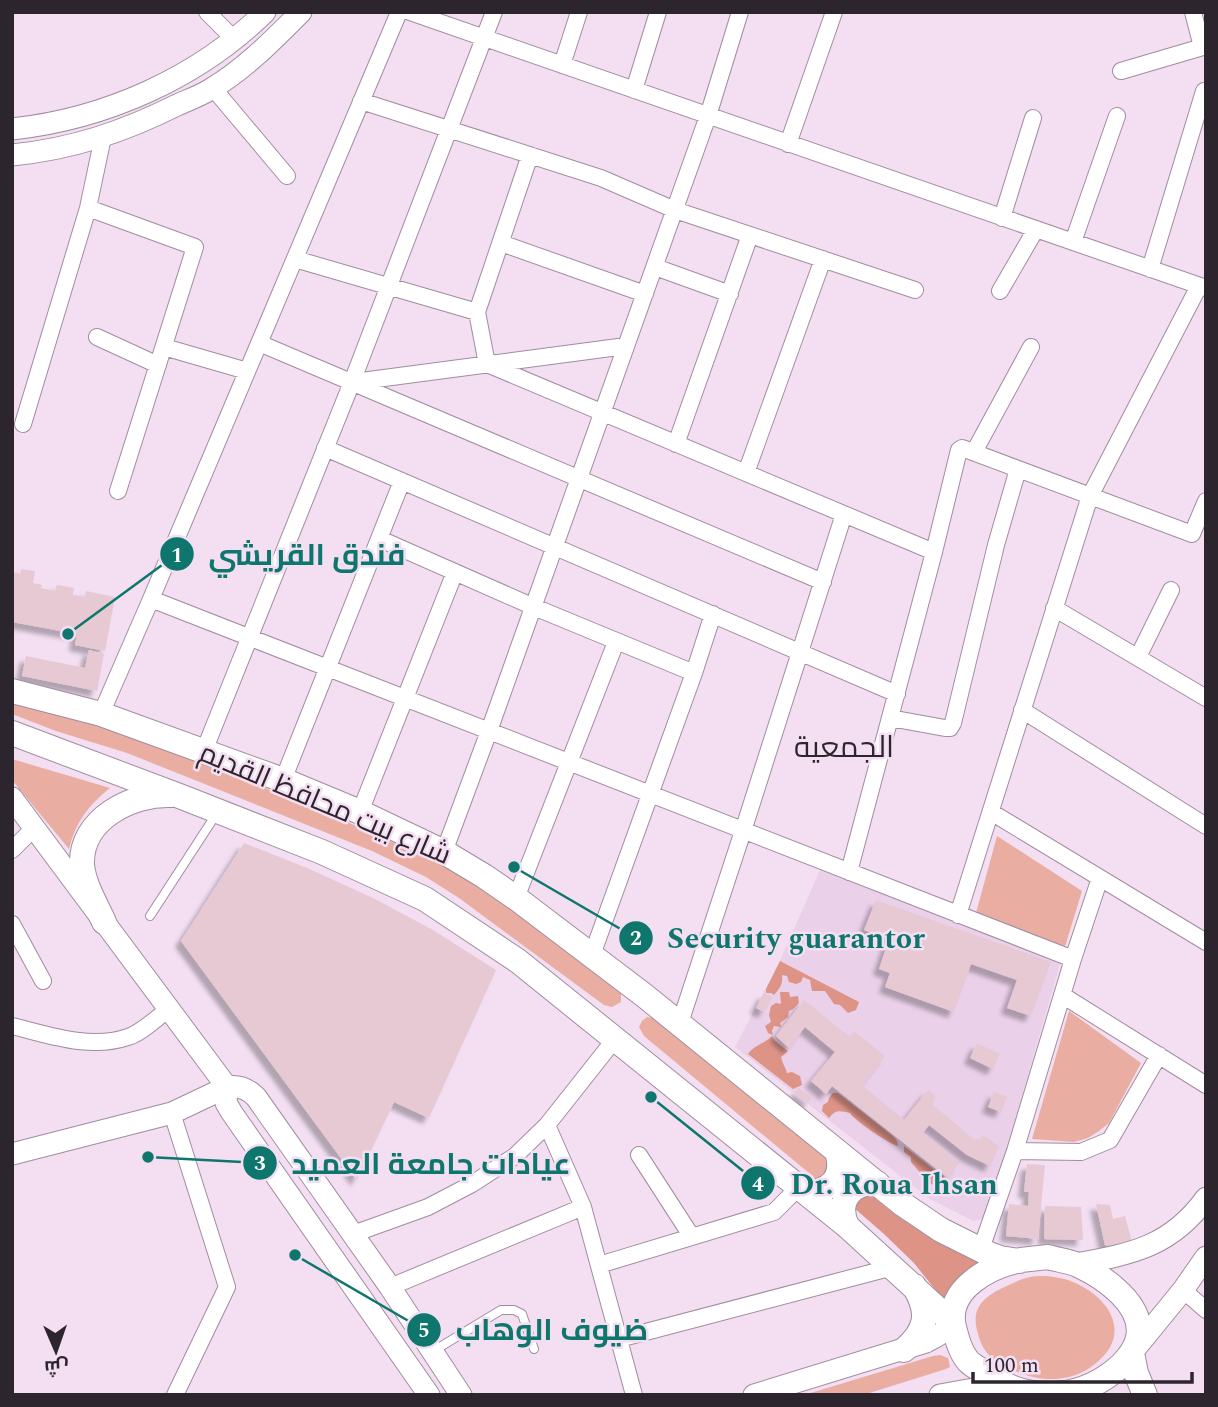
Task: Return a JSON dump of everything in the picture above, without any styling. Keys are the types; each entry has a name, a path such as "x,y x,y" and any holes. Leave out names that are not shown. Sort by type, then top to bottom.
{"main road":[{"path":"12,129 68,121 148,92 197,65 234,39 265,12"},
{"path":"12,155 70,146 103,137 142,122 213,88 261,52 301,12"},
{"name":"شارع بيت محافظ القديم","path":"12,691 101,714 283,780 360,812 444,852 516,898 592,955 901,1203 942,1230 1000,1258 1019,1261"},
{"name":"شارع بيت محافظ القديم","path":"12,733 322,852 425,899 518,961 847,1226 953,1322"},
{"path":"12,748 46,750 68,755"},
{"path":"104,922 84,878 82,864 83,851 93,830 110,812 123,805 158,795 182,797"},
{"path":"12,798 227,1087 226,1102 232,1113 429,1395"},
{"path":"12,813 40,837"},
{"path":"12,1154 172,1113 227,1087 242,1087 250,1091 390,1287 461,1395"},
{"path":"802,1189 821,1191 834,1182 840,1167 837,1152"},
{"path":"847,1226 843,1210 848,1195 861,1185 877,1183"},
{"path":"1076,1264 1118,1256 1150,1246 1171,1233 1206,1198"},
{"path":"1145,1395 1132,1353 1138,1338 1137,1319 1122,1296 1102,1277 1076,1264 1048,1257 1019,1261 990,1271 965,1286 958,1297 953,1310 953,1322 958,1345 969,1362 1001,1384 1023,1392 1058,1395 1086,1388 1103,1380 1120,1367 1132,1353 1183,1290 1206,1258"},
{"path":"904,1350 914,1341 923,1326 923,1309 914,1285"},
{"path":"754,1395 904,1350 940,1335 953,1322"},
{"path":"940,1395 1001,1384"}],"street":[{"path":"206,12 234,39"},
{"path":"101,714 399,12"},
{"path":"410,12 1203,287 1090,496 958,915"},
{"path":"204,751 352,382 494,12"},
{"path":"562,65 579,12"},
{"path":"634,90 658,12"},
{"path":"444,852 675,211 740,12"},
{"path":"788,144 834,12"},
{"path":"1121,71 1204,46 1193,12"},
{"path":"213,88 287,176"},
{"path":"1150,269 1204,91"},
{"path":"361,101 601,178 675,211 915,290"},
{"path":"1073,242 1117,116"},
{"path":"1002,218 1033,118"},
{"path":"23,424 89,208 103,137"},
{"path":"487,364 477,312 530,155"},
{"path":"89,208 195,247 118,491"},
{"path":"1000,291 1036,229"},
{"path":"676,443 750,235"},
{"path":"500,243 645,294"},
{"path":"295,259 477,312"},
{"path":"746,473 823,259"},
{"path":"655,267 730,294"},
{"path":"97,337 158,365"},
{"path":"259,343 822,582"},
{"path":"352,382 626,346"},
{"path":"164,347 247,371"},
{"path":"974,452 1031,347"},
{"path":"487,364 934,552"},
{"path":"849,872 959,450 962,448 974,452 1192,534 1206,501"},
{"path":"325,449 897,694"},
{"path":"890,718 945,728 950,728 953,723 996,545 1018,469"},
{"path":"283,780 402,481"},
{"path":"680,1023 844,514"},
{"path":"380,538 534,607 694,673"},
{"path":"360,812 455,572"},
{"path":"1138,657 1171,590"},
{"path":"151,599 1073,959"},
{"path":"1054,608 1206,698"},
{"path":"592,955 713,614"},
{"path":"516,898 617,642"},
{"path":"1023,710 1202,818"},
{"path":"990,812 1206,942"},
{"path":"12,850 40,837"},
{"path":"981,1249 1015,1151 1100,878"},
{"path":"12,924 43,981"},
{"path":"1062,995 1206,1085"},
{"path":"12,1026 75,1041 116,1040 129,1037 169,1009"},
{"path":"353,1234 428,1207 472,1184 515,1156 547,1125 615,1039"},
{"path":"1015,1151 1081,1152 1110,1140 1159,1055"},
{"path":"172,1113 227,1287 175,1395"},
{"path":"547,1125 583,1208 634,1395"},
{"path":"639,1155 692,1237"},
{"path":"599,1265 774,1212 802,1189"},
{"path":"390,1287 583,1208"},
{"path":"619,1339 894,1267"},
{"path":"1183,1290 1206,1310"}],"lane":[{"path":"150,916 218,811"},
{"path":"432,1352 501,1310 514,1310 522,1314 534,1349"}],"shaded area":[{"path":"12,701 88,721 229,773 426,857 462,876 519,914 621,991 621,1002 612,1007 604,1005 459,898 426,877 372,851 127,753 12,714"},
{"path":"12,759 110,788 84,815 69,849 12,780"},
{"path":"997,836 1082,891 1064,950 976,913"},
{"path":"820,870 1061,961 989,1209 982,1219 973,1221 930,1199 735,1047 780,961"},
{"path":"780,961 859,1002 856,1010 848,1013 840,1005 834,1004 825,991 812,991 810,980 803,977 801,982 796,984 789,982 787,976 782,975 781,986 774,995 766,993"},
{"path":"780,992 789,992 790,997 798,996 799,1003 780,1023 781,1027 774,1026 773,1035 768,1033 765,1026 771,1022 771,1006 781,1004"},
{"path":"1069,1011 1141,1063 1109,1123 1099,1131 1074,1142 1032,1139"},
{"path":"647,1017 653,1018 827,1157 833,1168 818,1179 815,1178 644,1036 639,1027"},
{"path":"772,1036 788,1051 781,1057 787,1073 800,1076 802,1085 793,1089 748,1054"},
{"path":"833,1093 838,1093 893,1136 898,1146 873,1132 850,1113 838,1111 829,1118 822,1111 823,1105"},
{"path":"904,1146 944,1177 945,1184 938,1183 939,1179 935,1178 934,1185 928,1183 927,1174 922,1175 911,1162 911,1157 904,1152"},
{"path":"866,1191 917,1229 985,1260 945,1302 914,1263 853,1207"},
{"path":"1047,1276 1068,1280 1096,1296 1106,1306 1115,1330 1105,1355 1091,1367 1069,1377 1057,1379 1023,1374 992,1358 981,1343 976,1321 979,1306 996,1291 1024,1278"},
{"path":"933,1356 948,1358 950,1367 863,1395 804,1395"}],"building":[{"path":"21,569 35,571 33,583 42,585 41,588 55,591 57,585 74,588 73,595 85,597 86,591 115,597 105,651 75,645 77,634 12,622 12,572 20,574"},
{"path":"89,650 104,654 97,691 22,676 26,656 85,668"},
{"path":"244,843 373,898 433,930 496,970 429,1118 394,1102 357,1180 181,941"},
{"path":"876,900 1051,962 1031,1016 1007,1008 1017,980 971,964 954,1012 885,987 890,973 879,969 889,939 864,930"},
{"path":"764,993 772,997 764,1012 756,1008"},
{"path":"804,1000 850,1037 854,1031 885,1056 862,1085 904,1120 928,1090 936,1097 932,1104 977,1142 983,1135 999,1146 990,1166 967,1155 929,1125 923,1133 959,1163 948,1178 832,1086 826,1094 811,1081 835,1052 805,1027 789,1048 776,1036"},
{"path":"977,1043 1000,1054 993,1069 970,1058"},
{"path":"799,1088 812,1098 808,1103 795,1093"},
{"path":"994,1092 1007,1097 1001,1112 988,1107"},
{"path":"1027,1164 1045,1165 1038,1239 1006,1236 1009,1204 1028,1206 1029,1192 1024,1192"},
{"path":"1096,1204 1110,1205 1113,1219 1125,1216 1132,1242 1113,1247 1105,1245"},
{"path":"1045,1206 1081,1207 1083,1240 1044,1239"}],"place":[{"name":"فندق القريشي","path":"68,634"},
{"name":"Security guarantor","path":"514,867"},
{"name":"Dr. Roua Ihsan","path":"651,1097"},
{"name":"عيادات جامعة العميد","path":"148,1157"},
{"name":"ضيوف الوهاب","path":"295,1255"}],"district":[{"name":"الجمعية","path":"844,748"}]}
